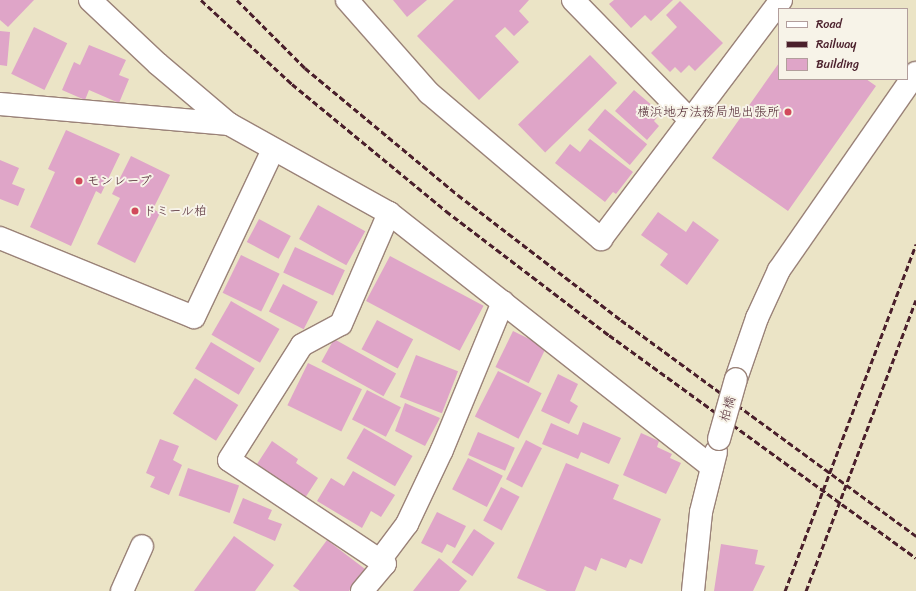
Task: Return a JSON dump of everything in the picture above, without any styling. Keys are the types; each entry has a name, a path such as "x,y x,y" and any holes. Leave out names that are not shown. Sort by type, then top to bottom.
{"street":[{"path":"90,0 158,64 229,124 273,150 389,213 712,467"},
{"path":"347,0 428,93 601,239 781,0"},
{"path":"574,0 690,120"},
{"name":"柏橋","path":"693,591 701,512 736,379 757,318 779,270 916,73"},
{"path":"0,104 229,124"},
{"path":"0,238 194,317 273,150"},
{"path":"362,591 385,564 229,460 302,346 342,324 389,213"},
{"path":"380,560 407,524 432,470 503,302"},
{"path":"122,591 142,546"}],"building":[{"path":"0,0 34,0 8,27 0,20"},
{"path":"393,0 427,0 407,17"},
{"path":"454,0 529,0 519,11 529,22 514,36 505,27 495,36 519,62 479,100 417,36"},
{"path":"614,0 673,0 651,21 645,15 631,28 609,4"},
{"path":"680,1 723,43 695,71 689,65 681,73 675,67 670,72 651,53 677,27 666,15"},
{"path":"34,27 67,43 44,90 11,74"},
{"path":"0,31 10,32 7,66 0,65"},
{"path":"89,45 126,60 119,75 129,79 119,103 89,90 85,100 62,90 74,62 80,65"},
{"path":"590,55 617,83 545,153 518,124"},
{"path":"778,64 778,80 867,80 876,86 788,211 712,158"},
{"path":"634,90 654,107 651,110 658,116 654,121 659,126 647,140 615,111"},
{"path":"605,109 647,144 630,165 588,130"},
{"name":"モンレーブ","path":"66,130 120,154 101,194 96,191 71,246 30,227 55,172 48,169"},
{"path":"590,139 633,172 616,194 613,192 605,202 555,163 570,144 580,152"},
{"name":"ドミール柏","path":"131,156 170,175 153,209 160,213 135,263 97,244 120,198 112,194"},
{"path":"0,160 19,168 12,184 25,189 18,206 0,199"},
{"path":"318,205 365,231 346,265 299,239"},
{"path":"658,212 686,232 693,221 719,240 687,285 660,265 668,254 641,235"},
{"path":"259,219 291,236 279,259 247,242"},
{"path":"295,247 345,270 333,296 283,272"},
{"path":"241,255 280,274 261,312 223,293"},
{"path":"390,256 484,306 460,351 366,301"},
{"path":"283,284 318,302 304,329 269,312"},
{"path":"231,301 279,329 260,363 212,335"},
{"path":"377,320 413,339 398,368 362,349"},
{"path":"513,331 546,347 529,383 495,367"},
{"path":"334,339 396,373 383,396 321,362"},
{"path":"211,342 255,368 239,395 195,369"},
{"path":"416,355 458,371 442,413 400,397"},
{"path":"308,363 362,389 341,432 287,405"},
{"path":"498,371 542,393 519,439 475,416"},
{"path":"558,374 578,384 570,401 578,406 569,424 541,411"},
{"path":"195,378 238,405 216,441 173,414"},
{"path":"367,390 401,407 386,437 352,419"},
{"path":"405,403 440,418 425,446 395,431"},
{"path":"583,422 621,438 609,464 581,452 578,459 542,444 551,423 578,435"},
{"path":"364,428 412,456 395,486 346,458"},
{"path":"478,432 515,448 505,471 468,455"},
{"path":"641,433 659,441 657,447 672,454 670,458 681,463 666,494 623,475"},
{"path":"160,439 179,446 173,460 182,465 169,495 150,487 155,477 146,473"},
{"path":"526,440 542,448 522,487 506,479"},
{"path":"272,441 298,459 296,463 318,478 305,498 257,464"},
{"path":"468,458 503,476 487,507 452,489"},
{"path":"566,463 619,485 613,499 661,519 642,564 630,559 626,568 601,558 596,571 585,566 575,591 547,591 517,578"},
{"path":"188,468 239,486 230,513 179,495"},
{"path":"353,471 395,495 381,517 371,511 362,528 317,501 331,478 344,486"},
{"path":"501,487 520,497 502,530 483,521"},
{"path":"243,498 272,510 268,519 282,524 275,541 233,523"},
{"path":"437,512 466,526 455,548 447,544 442,553 421,543"},
{"path":"474,529 495,543 472,576 452,562"},
{"path":"234,536 274,565 255,591 194,591"},
{"path":"327,540 365,569 349,591 300,591 293,586"},
{"path":"721,544 758,550 755,564 765,566 753,591 714,591"},
{"path":"439,558 467,581 459,591 413,591"}],"railway":[{"path":"201,0 292,84 446,211 609,335 916,558"},
{"path":"237,0 305,68 458,195 621,320 916,536"},
{"path":"785,591 916,244"},
{"path":"806,591 916,300"}],"place":[{"name":"横浜地方法務局旭出張所","path":"788,112"},
{"name":"モンレーブ","path":"79,181"},
{"name":"ドミール柏","path":"135,211"}]}
